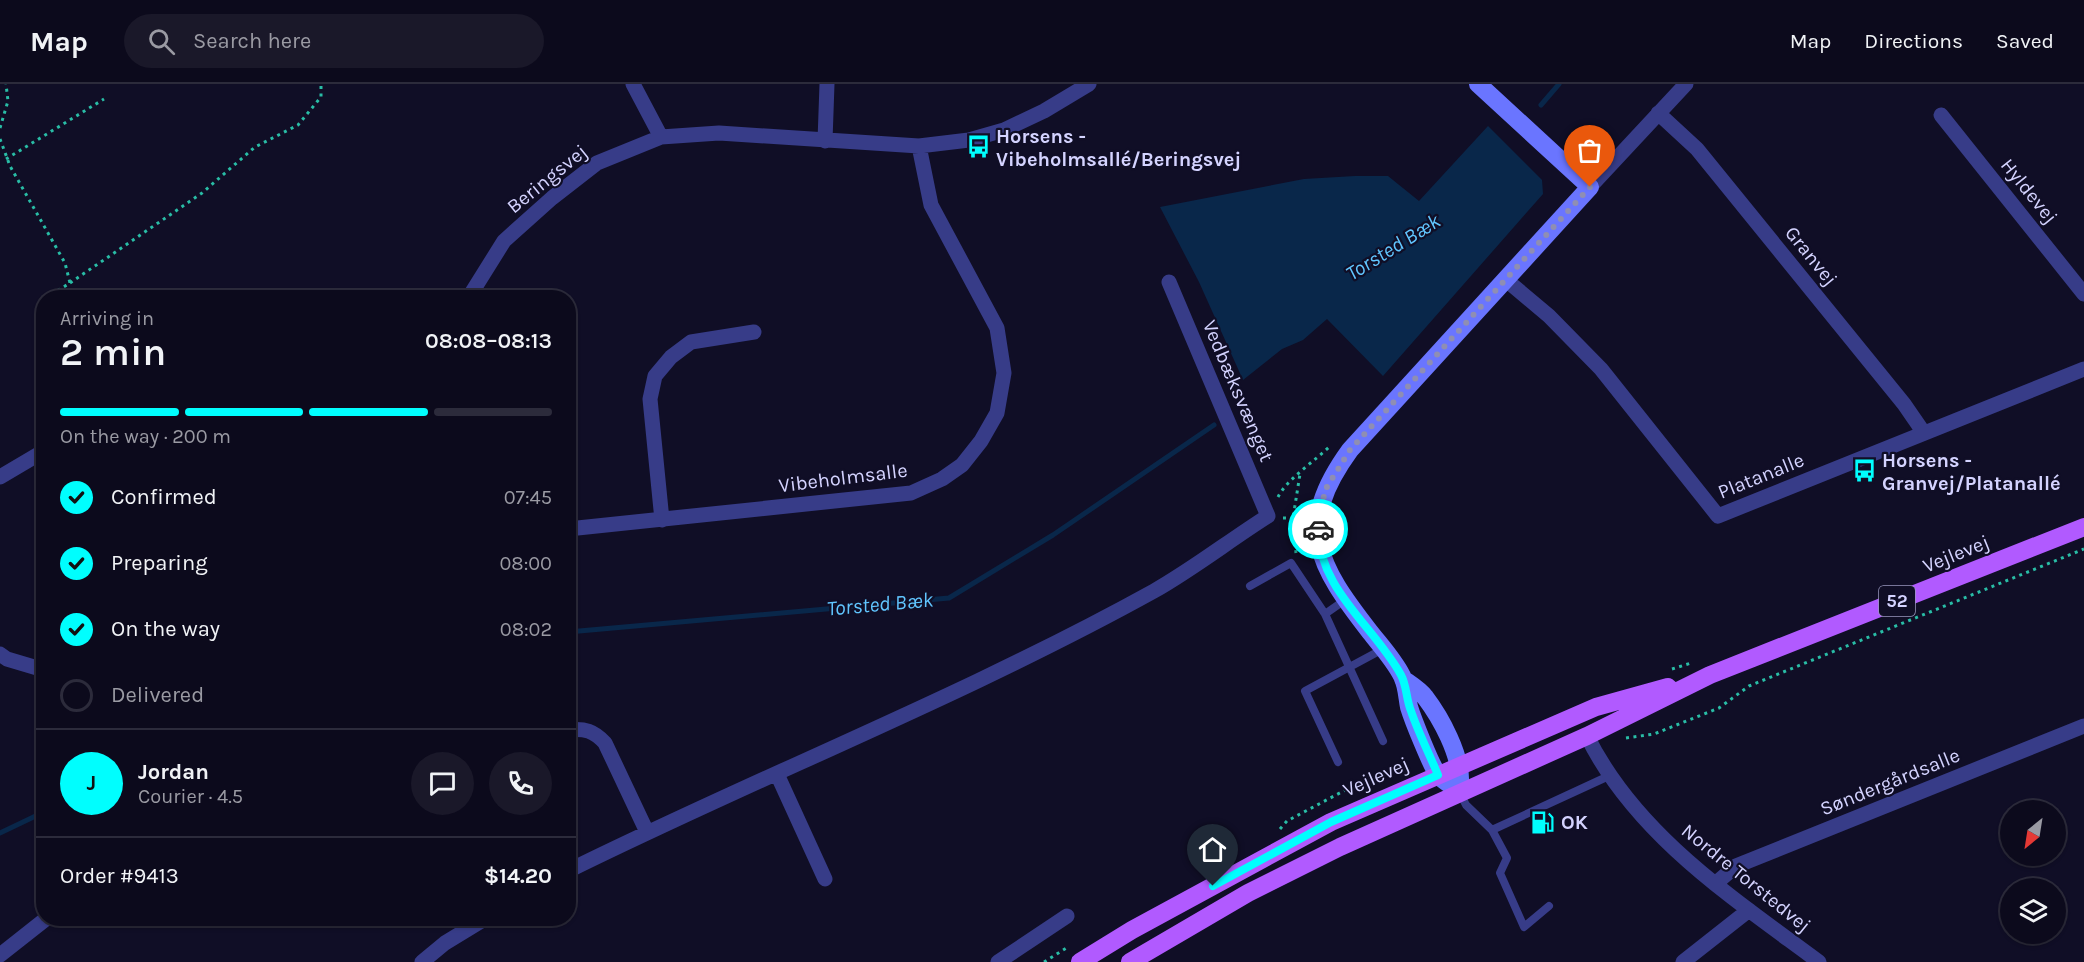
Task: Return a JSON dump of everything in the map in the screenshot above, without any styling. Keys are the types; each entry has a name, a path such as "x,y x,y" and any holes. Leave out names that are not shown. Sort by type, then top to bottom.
{"main road":[{"name":"Vejlevej","path":"1080,962 1132,930 1331,822 1461,765 1596,707 1710,675 2084,527"},
{"name":"Vejlevej","path":"1130,962 1248,893 1340,847 1459,792 1590,743 1710,675"}],"street":[{"path":"633,84 661,137"},
{"path":"825,141 827,84"},
{"name":"Beringsvej","path":"473,290 504,241 552,198 597,163 661,137 719,133 919,146 969,140 1004,130 1044,111 1089,84"},
{"path":"1478,84 1590,187"},
{"path":"1459,792 1461,765 1425,696 1403,679 1328,573 1321,553 1318,532 1325,490 1341,447 1505,279 1686,84"},
{"name":"Granvej","path":"1658,113 1704,158 1904,404 1924,433"},
{"name":"Hyldevej","path":"1941,115 2084,294"},
{"name":"Vibeholmsalle","path":"576,528 911,493 942,479 962,465 981,441 997,413 1004,373 997,327 932,206 919,146"},
{"name":"Platanalle","path":"1505,279 1549,316 1601,369 1718,516 2084,369"},
{"name":"Vedbæksvænget","path":"1169,282 1268,516"},
{"path":"662,520 650,399 655,376 671,357 690,342 754,332"},
{"path":"0,477 36,456"},
{"path":"576,867 1049,646 1156,589 1268,516"},
{"path":"0,654 7,659 36,668"},
{"path":"1403,679 1410,709 1438,775 1459,792"},
{"name":"Søndergårdsalle","path":"1716,884 1736,866 2084,726"},
{"path":"576,729 583,728 597,735 605,743 647,832"},
{"name":"Nordre Torstedvej","path":"1590,743 1658,833 1716,884 1818,962"},
{"path":"777,774 825,879"},
{"path":"1683,962 1749,910"},
{"path":"998,962 1066,916"},
{"path":"0,955 37,926"},
{"path":"422,962 445,943 473,926"}],"lane":[{"path":"1250,586 1291,563 1325,614 1383,741"},
{"path":"1325,614 1345,600"},
{"path":"1338,762 1305,691 1383,649"},
{"path":"1492,830 1612,775"},
{"path":"1459,792 1466,805 1492,830 1507,858 1500,873 1524,927 1549,906"}],"path":[{"path":"0,128 8,101 6,84"},
{"path":"58,290 202,193 255,147 298,125 321,97 321,84"},
{"path":"6,159 104,99"},
{"path":"0,139 6,159 65,263 70,283"},
{"path":"1268,516 1284,484 1341,447"},
{"path":"1590,743 1654,734 1719,708 1749,686 2084,549"}],"water":[{"path":"1488,126 1542,180 1543,194 1383,376 1327,319 1303,340 1282,349 1243,380 1199,282 1160,207 1304,179 1355,176 1388,176 1419,201"}],"waterway":[{"name":"Torsted Bæk","path":"1541,105 1559,84"},
{"name":"Torsted Bæk","path":"576,631 949,598 1053,535 1214,425"},
{"name":"Torsted Bæk","path":"0,833 36,816"}],"way so far":[{"path":"1318,529 1325,490 1334,471 1350,450 1590,187"}],"place":[{"name":"Horsens - Vibeholmsallé/Beringsvej","path":"978,147"},
{"name":"Horsens - Granvej/Platanallé","path":"1864,471"},
{"name":"OK","path":"1543,822"}],"route":[{"path":"1213,886 1331,822 1438,775 1410,709 1403,679 1394,663 1338,592 1321,553 1318,529"}]}
